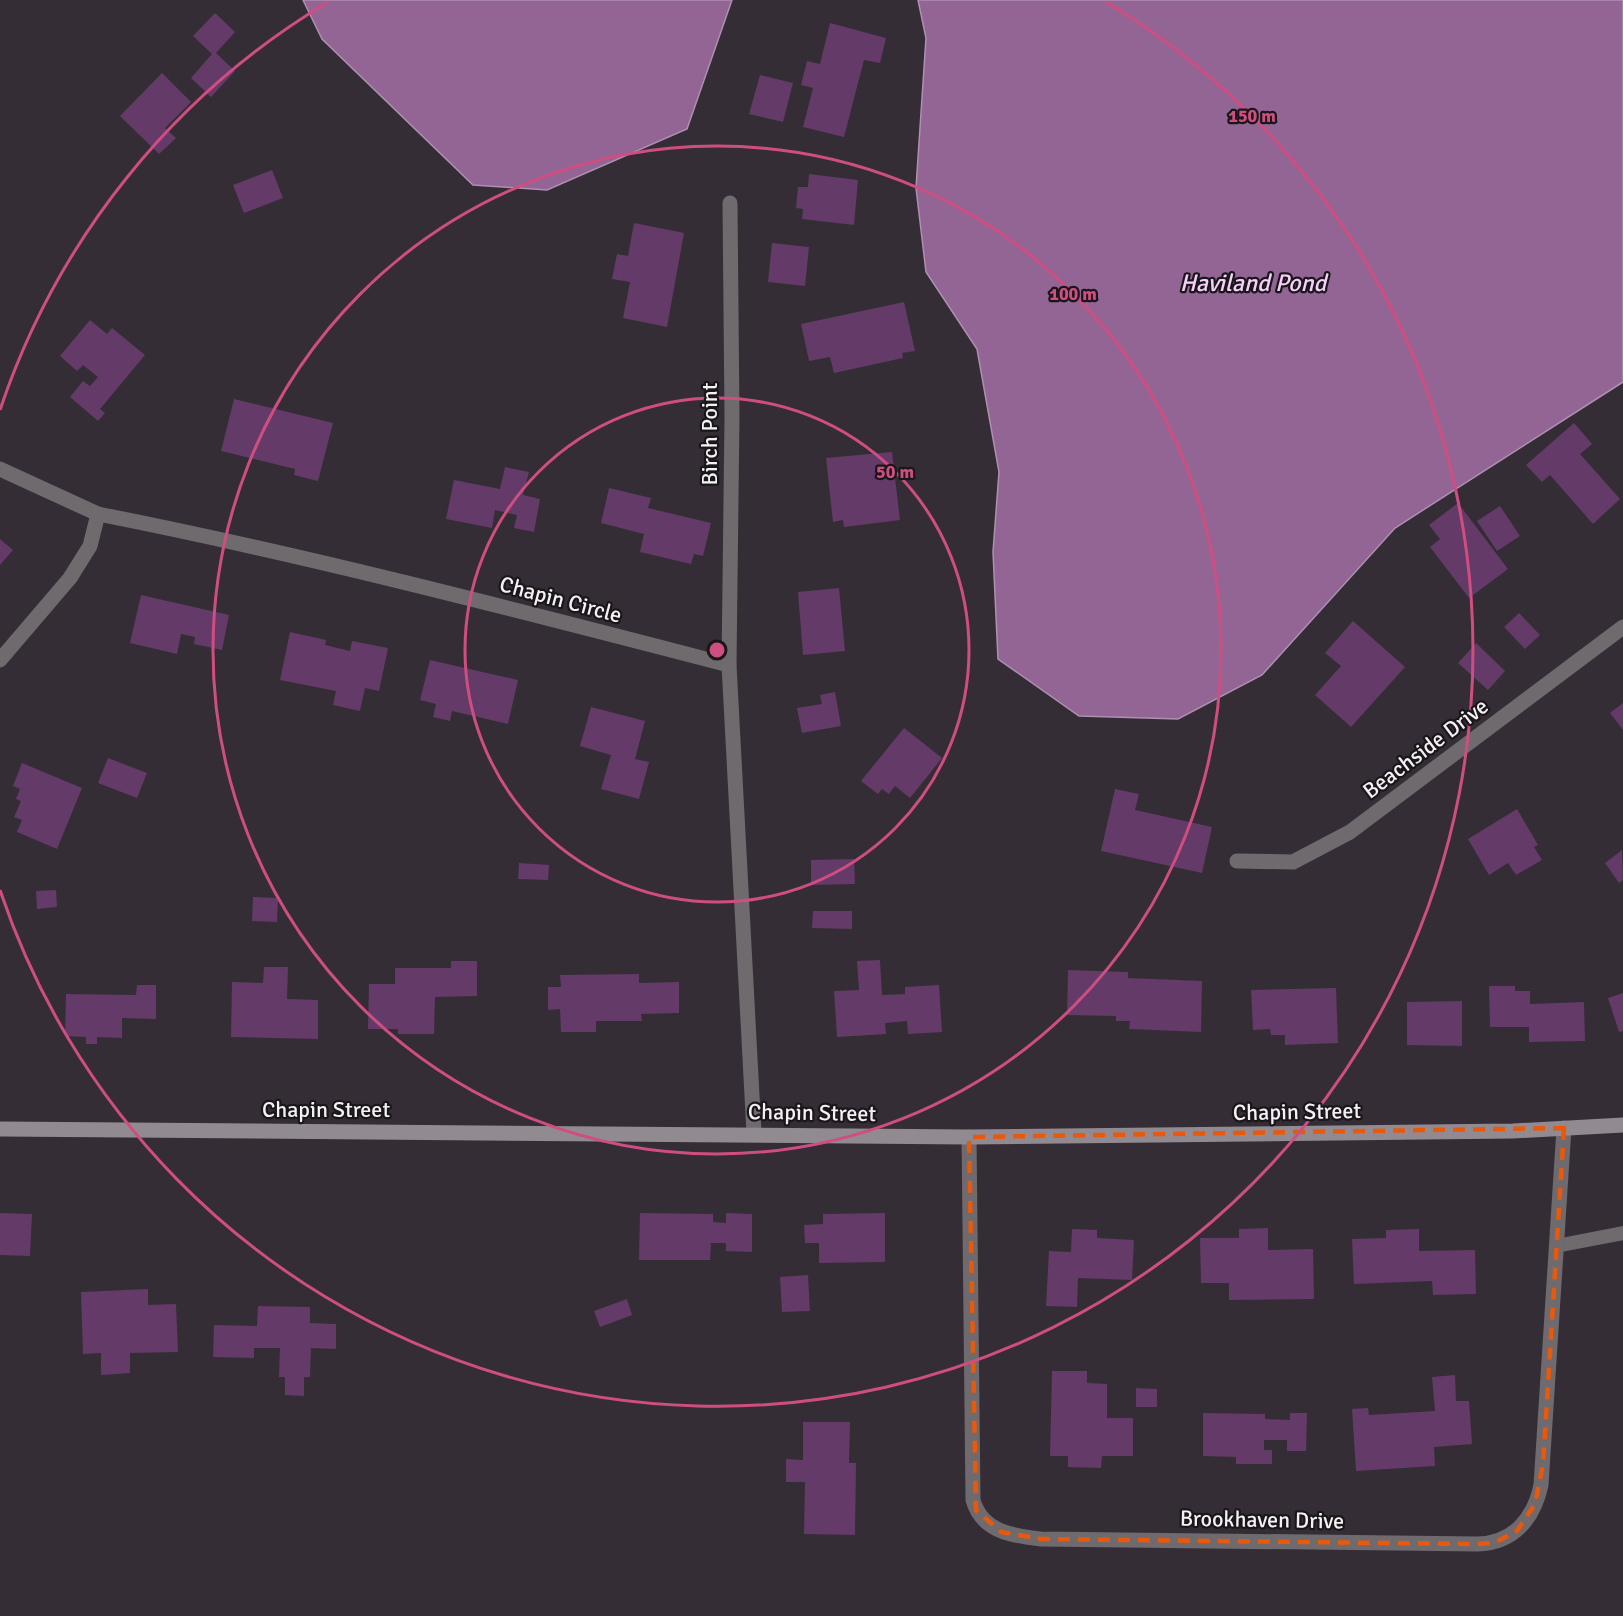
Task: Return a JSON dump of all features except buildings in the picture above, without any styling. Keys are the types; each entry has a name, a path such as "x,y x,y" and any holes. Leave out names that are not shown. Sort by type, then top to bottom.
{"main road":[{"name":"Chapin Street","path":"0,1129 754,1133 969,1137 1513,1131 1623,1125"}],"street":[{"name":"Birch Point","path":"729,665 732,417 730,203"},
{"name":"Chapin Circle","path":"0,469 99,514 221,538 366,571 729,665"},
{"path":"0,660 70,578 90,546 99,514"},
{"name":"Beachside Drive","path":"1237,861 1293,862 1350,832 1623,627"},
{"path":"729,665 754,1133"},
{"name":"Brookhaven Drive","path":"969,1137 973,1500 975,1510 989,1526 1016,1536 1053,1539 1470,1544 1494,1543 1506,1538 1526,1522 1541,1485 1563,1128"}],"lane":[{"path":"1556,1246 1623,1233"}],"highlighted area":[{"path":"1564,1128 1543,1464 1535,1504 1517,1531 1494,1543 1478,1544 1041,1539 1001,1532 976,1510 969,1137"}],"water":[{"path":"303,0 732,0 687,129 547,190 473,185 322,39"},
{"name":"Haviland Pond","path":"918,0 1623,0 1623,382 1395,528 1262,675 1178,719 1079,716 998,659 993,552 999,472 977,349 926,272 916,188 926,38"}]}
